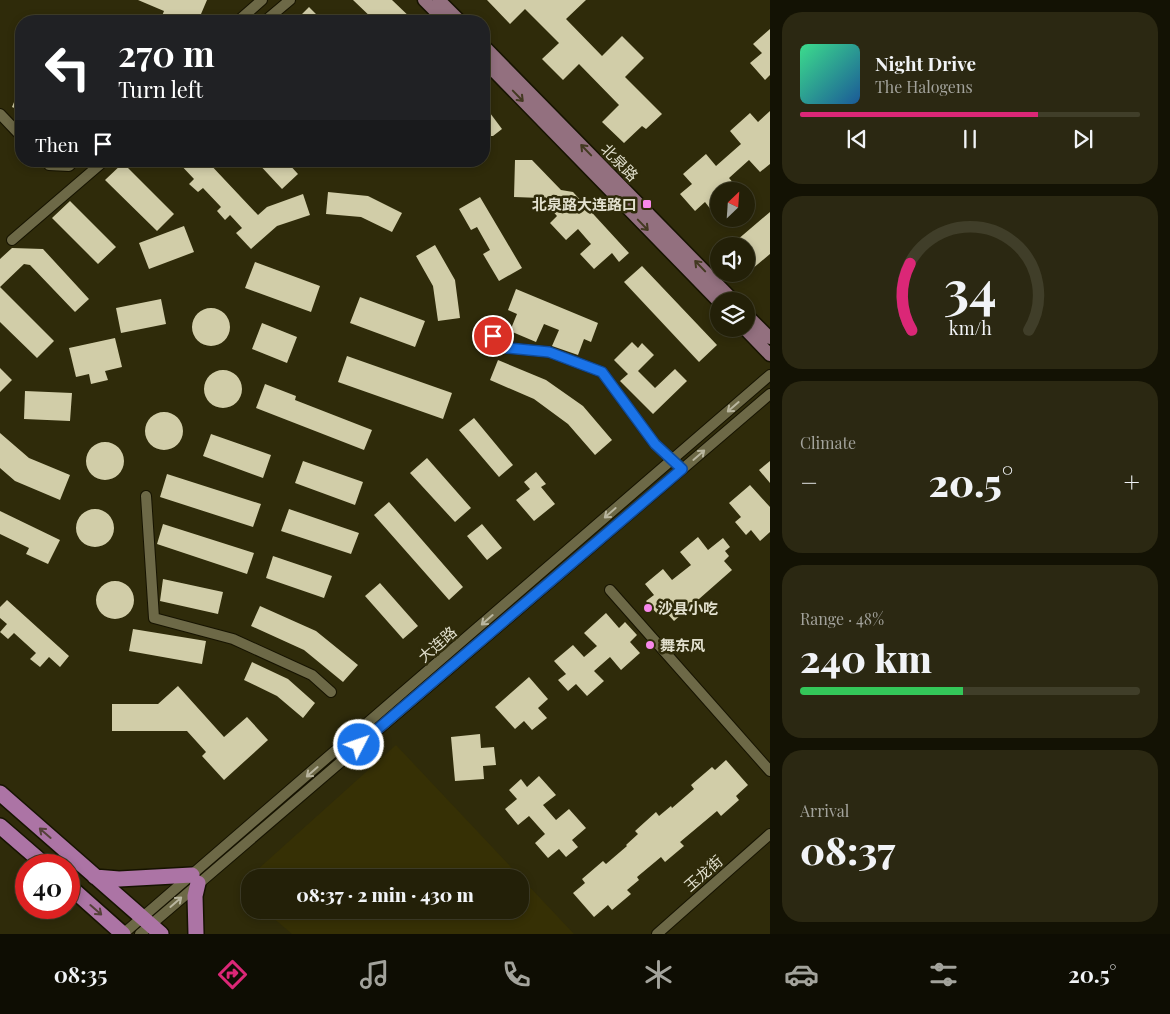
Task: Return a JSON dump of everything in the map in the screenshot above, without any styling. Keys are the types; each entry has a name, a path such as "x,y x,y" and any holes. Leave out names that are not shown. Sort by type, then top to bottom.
{"highway":[{"path":"0,794 95,877 148,927"},
{"path":"0,826 32,854"},
{"path":"95,877 119,879 195,879 196,934"},
{"path":"80,896 123,934"}],"main road":[{"path":"424,0 439,15"},
{"path":"439,0 454,15"},
{"name":"北泉路","path":"490,52 725,292"},
{"name":"北泉路","path":"490,67 710,293"},
{"path":"755,323 770,338"},
{"path":"753,337 770,355"}],"street":[{"path":"245,15 262,0"},
{"path":"272,15 290,0"},
{"path":"0,114 15,130"},
{"path":"12,240 97,167"},
{"path":"493,336 507,348 549,352 602,372 655,444 682,469"},
{"name":"大连路","path":"123,934 148,927 195,879 770,375"},
{"name":"大连路","path":"195,879 770,394"},
{"path":"146,496 154,618 234,639 312,675 332,692"},
{"path":"610,590 770,771"},
{"name":"玉龙街","path":"657,934 770,834"}],"shaded area":[{"path":"396,745 513,869 258,869"},
{"path":"529,886 574,934 292,934 274,919 529,919"}],"building":[{"path":"138,0 207,0 201,15 162,15 164,11"},
{"path":"353,0 392,0 408,15 369,15"},
{"path":"487,0 586,0 566,19 602,56 622,36 644,58 625,77 662,114 646,129 642,126 624,143 602,122 619,105 579,64 563,80 542,59 559,43 525,9 510,24"},
{"path":"309,7 317,15 301,15"},
{"path":"770,29 770,75 765,80 750,63 762,53 753,44"},
{"path":"770,111 770,164 760,172 749,160 729,178 732,182 710,182 710,208 705,202 695,211 680,194 692,184 683,174 706,154 716,166 741,144 730,131 750,113 758,122"},
{"path":"490,113 502,129 493,136 490,136"},
{"path":"515,160 532,160 561,190 573,192 629,253 619,262 612,253 594,269 580,254 591,244 578,229 566,240 550,223 557,216 541,198 514,197"},
{"path":"119,167 127,167 174,214 157,231 105,180"},
{"path":"183,167 213,167 258,215 267,207 303,194 310,215 277,226 251,249 236,233 242,228 230,215 225,220 217,211 221,207 203,188 198,192 189,184 194,179"},
{"path":"262,167 292,167 298,174 282,189"},
{"path":"328,192 368,196 402,213 392,232 361,217 326,214"},
{"path":"480,197 522,268 499,281 483,254 490,250 477,227 471,230 459,209"},
{"path":"70,201 116,247 98,264 52,218"},
{"path":"770,212 770,254 755,266 755,237 741,237 751,228 755,228 755,225"},
{"path":"184,226 194,252 149,269 139,243"},
{"path":"435,245 455,280 460,318 438,321 433,286 416,256"},
{"path":"12,248 43,249 89,299 75,312 30,265 24,264 0,287 0,259"},
{"path":"255,262 320,286 311,312 245,288"},
{"path":"642,266 717,345 699,362 624,282"},
{"path":"0,287 54,341 37,358 0,322"},
{"path":"516,289 598,323 591,342 584,339 578,355 552,346 559,330 544,324 536,342 510,331 517,314 508,310"},
{"path":"360,297 425,321 415,347 350,323"},
{"path":"161,299 166,324 121,333 116,308"},
{"path":"211,308 224,314 230,327 224,340 211,346 198,340 192,327 198,314"},
{"path":"262,323 297,337 287,363 252,349"},
{"path":"115,338 122,367 105,371 108,380 91,384 89,374 76,377 69,348"},
{"path":"632,342 638,348 642,343 654,355 638,371 655,388 675,369 687,381 653,414 620,381 628,374 614,360"},
{"path":"347,356 452,393 443,419 338,382"},
{"path":"498,360 546,380 583,406 612,440 595,455 568,424 534,399 490,380"},
{"path":"0,368 12,380 0,392"},
{"path":"223,370 236,376 242,389 236,402 223,408 210,402 204,389 210,376"},
{"path":"265,384 296,396 295,400 372,430 364,450 256,408"},
{"path":"25,391 72,393 70,421 24,419"},
{"path":"164,412 177,418 183,431 177,444 164,450 151,444 145,431 151,418"},
{"path":"474,418 513,465 499,477 459,430"},
{"path":"0,433 29,458 70,475 60,500 15,481 0,468"},
{"path":"211,434 271,455 263,478 203,456"},
{"path":"105,442 118,448 124,461 118,474 105,480 92,474 86,461 92,448"},
{"path":"427,458 471,508 455,522 410,473"},
{"path":"303,461 363,482 355,505 295,483"},
{"path":"770,461 770,483 759,470"},
{"path":"536,472 546,484 541,487 555,504 534,521 516,500 530,489 524,482"},
{"path":"167,474 261,504 253,527 160,497"},
{"path":"750,485 770,507 770,532 760,541 751,530 746,535 735,522 741,517 729,503"},
{"path":"389,502 463,587 449,600 374,515"},
{"path":"95,509 108,515 114,528 108,541 95,547 82,541 76,528 82,515"},
{"path":"289,509 359,533 351,554 281,531"},
{"path":"0,511 60,540 48,564 26,554 29,548 0,534"},
{"path":"163,524 254,553 247,574 157,544"},
{"path":"482,524 502,548 487,560 467,536"},
{"path":"698,537 708,550 723,538 730,547 725,551 729,556 724,561 732,570 674,621 665,611 659,616 646,601 654,595 645,584 663,569 672,580 691,565 680,552"},
{"path":"273,556 332,576 324,598 266,578"},
{"path":"163,579 223,592 218,614 160,601"},
{"path":"115,581 128,587 134,600 128,613 115,619 102,613 96,600 102,587"},
{"path":"380,583 418,626 403,639 365,596"},
{"path":"7,600 69,656 60,667 49,657 40,667 30,659 36,653 14,633 8,639 0,632 7,624 0,618 0,607"},
{"path":"260,606 316,631 358,665 343,682 304,650 251,626"},
{"path":"606,613 619,628 625,622 637,635 630,642 640,653 621,670 610,657 594,671 604,681 587,696 576,684 568,691 558,680 566,674 554,661 573,645 584,657 597,646 584,633"},
{"path":"133,629 206,641 202,664 129,651"},
{"path":"252,662 288,679 315,703 303,718 277,696 244,680"},
{"path":"529,677 548,699 538,708 547,718 532,730 524,721 515,729 495,707"},
{"path":"178,686 224,737 247,717 268,740 224,780 202,756 206,752 187,731 112,731 112,704 158,704"},
{"path":"480,734 481,748 494,747 496,765 483,766 484,779 455,781 451,737"},
{"path":"726,760 748,785 736,796 739,800 721,816 717,811 680,842 684,846 665,862 661,857 637,877 639,880 627,890 631,894 612,910 608,905 594,917 573,893 585,883 582,879 603,861 606,864 627,846 638,834 635,831 656,812 659,816 671,806 672,808 694,789 691,785 712,767 715,770"},
{"path":"539,776 556,795 543,805 556,820 569,809 586,828 572,840 578,847 566,857 559,849 548,858 535,843 545,834 529,816 518,825 505,809 517,799 509,790 521,779 527,787"}],"place":[{"name":"北泉路大连路口","path":"647,204"},
{"name":"沙县小吃","path":"648,608"},
{"name":"舞东风","path":"650,645"}],"route":[{"path":"359,745 682,469 655,444 602,372 549,352 507,348 493,336"}]}
